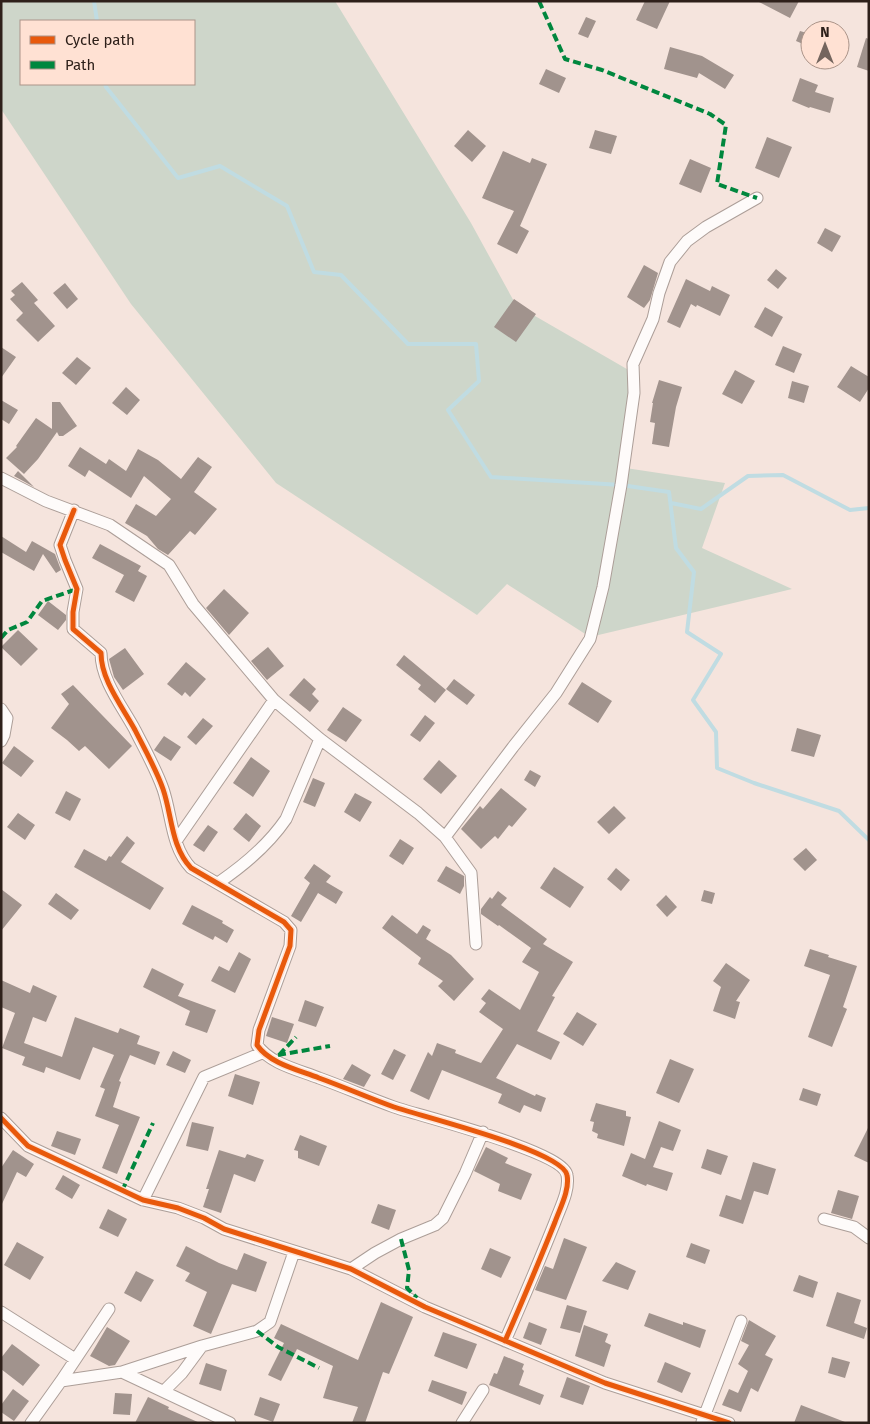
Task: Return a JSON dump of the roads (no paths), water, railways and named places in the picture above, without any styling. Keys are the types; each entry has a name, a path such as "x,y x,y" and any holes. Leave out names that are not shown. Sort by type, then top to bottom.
{"street":[{"path":"445,837 512,747 556,693 590,639 603,587 621,485 634,393 633,364 653,319 670,262 688,241 706,227 756,198"},
{"path":"1,478 46,501 110,525 169,566 194,604 274,700 320,740 418,813 445,837 471,873 476,944"},
{"path":"74,510 60,545 77,589 73,612 73,628 101,653 101,664 110,684 163,788 176,841 182,856 191,868 284,922 291,930 290,946 259,1030 257,1045 262,1053 280,1063 396,1107 482,1132 553,1161 564,1168 567,1173 563,1201 542,1256 505,1341"},
{"path":"176,841 274,700"},
{"path":"1,709 7,718 1,741"},
{"path":"218,883 236,870 282,824 291,809 320,740"},
{"path":"143,1200 204,1077 262,1053"},
{"path":"1,1118 28,1146 143,1200 178,1208 204,1218 224,1229 351,1269 425,1307 605,1384 703,1419 729,1423"},
{"path":"351,1269 375,1253 402,1239 430,1228 444,1218 482,1132"},
{"path":"824,1219 854,1228 869,1238"},
{"path":"61,1381 122,1372 202,1346 257,1331 270,1322 294,1252"},
{"path":"31,1423 109,1309"},
{"path":"1,1312 75,1359"},
{"path":"703,1419 741,1321"},
{"path":"164,1391 182,1373 202,1346"},
{"path":"122,1372 227,1422"},
{"path":"462,1423 483,1390"}],"waterway":[{"path":"94,1 97,20"},
{"path":"105,85 178,178 220,166 287,206 314,272 341,275 408,344 476,344 479,381 448,410 491,477 621,485 669,492 676,548 694,572 687,632 721,654 693,700 716,732 717,768 754,783 839,811 869,840"},
{"path":"671,503 701,509 748,476 783,475 850,510 869,508"}]}
